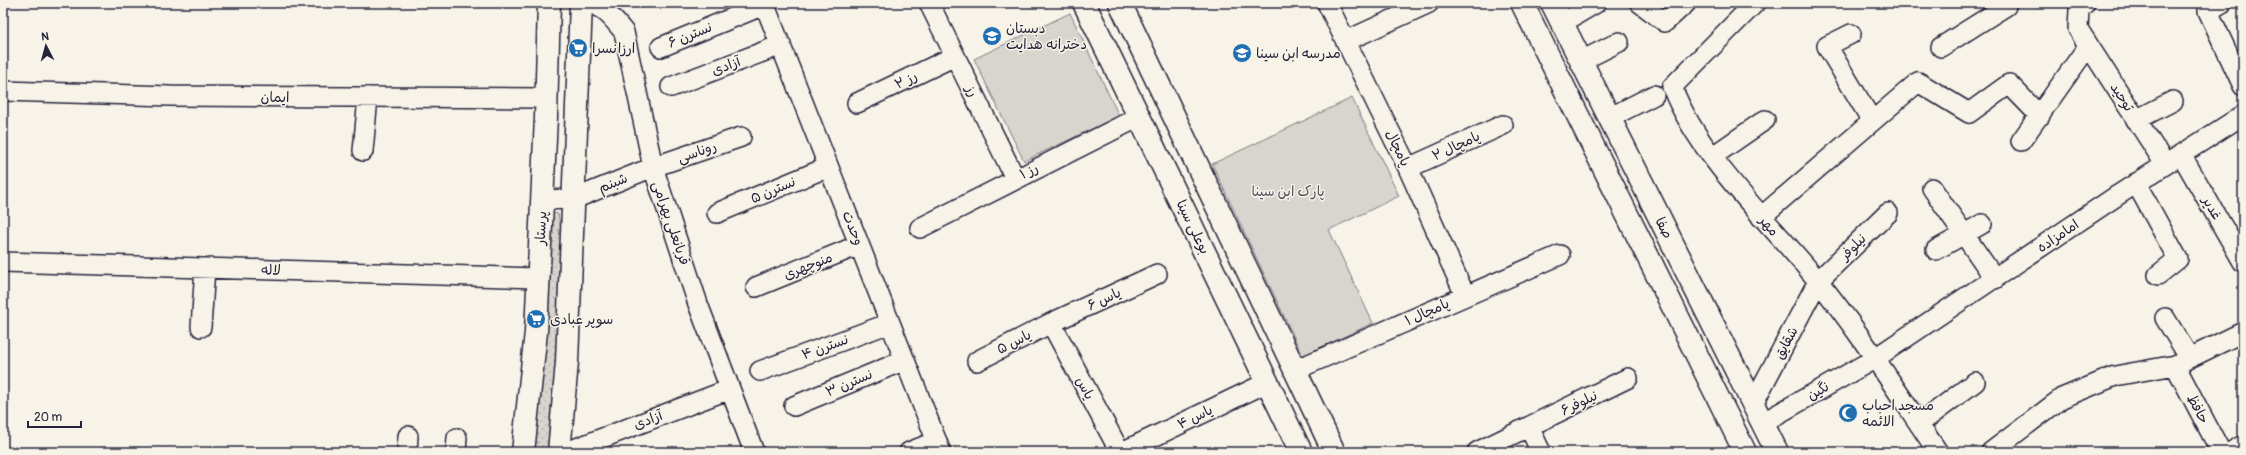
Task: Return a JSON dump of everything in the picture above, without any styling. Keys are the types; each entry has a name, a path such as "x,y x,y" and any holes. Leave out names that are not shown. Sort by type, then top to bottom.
{"street":[{"name":"پرستار","path":"524,452 536,332 547,98 549,3"},
{"name":"رز","path":"929,3 1015,178"},
{"name":"بوعلی سینا","path":"1084,3 1301,452"},
{"name":"پامچال","path":"1327,3 1408,168 1465,295"},
{"path":"1346,41 1429,3"},
{"name":"صفا","path":"1522,3 1744,452"},
{"name":"صفا","path":"1552,3 1777,452"},
{"path":"1562,23 1596,3"},
{"path":"1640,3 1665,22 1686,3"},
{"name":"مهر","path":"1755,3 1672,87 1681,110 1697,136 1761,217 1818,282 1874,359 1938,452"},
{"path":"1941,47 2006,6 2006,3"},
{"name":"توحید","path":"2084,3 2079,10 2078,29 2165,164"},
{"path":"2222,3 2208,11 2242,83"},
{"path":"559,452 567,362 574,199 595,4"},
{"name":"قربانعلی بهرامی","path":"595,4 613,18 624,32 652,168 698,304 754,452"},
{"name":"وحدت","path":"764,4 939,447"},
{"name":"نسترن ۶","path":"661,47 764,4"},
{"path":"1126,5 1334,452"},
{"path":"1851,34 1827,46 1872,121"},
{"path":"1581,61 1619,42"},
{"name":"آزادی","path":"671,87 780,45"},
{"path":"2021,141 2088,46"},
{"name":"رز ۲","path":"857,104 955,56"},
{"path":"1761,217 1918,82 1969,113 2009,84 2040,116"},
{"name":"ایمان","path":"3,91 170,96 547,98"},
{"path":"1609,118 1654,95"},
{"path":"363,151 368,97"},
{"path":"2136,120 2172,101"},
{"name":"امامزاده","path":"1874,359 2136,183 2243,115"},
{"name":"رز ۱","path":"920,228 1015,178 1139,117"},
{"path":"1713,156 1765,120"},
{"name":"پامچال ۲","path":"1408,168 1503,125"},
{"name":"روناسی","path":"652,168 741,137"},
{"name":"غدیر","path":"2181,154 2243,262"},
{"name":"نسترن ۵","path":"717,213 828,167"},
{"name":"شبنم","path":"542,200 574,199 652,168"},
{"path":"2136,183 2178,259 2158,275"},
{"path":"1931,188 1994,279"},
{"name":"نیلوفر","path":"1818,282 1888,213"},
{"path":"1936,250 1982,224"},
{"name":"منوچهری","path":"756,287 859,245"},
{"name":"پامچال ۱","path":"1295,370 1560,254"},
{"name":"لاله","path":"3,262 538,278"},
{"path":"200,326 205,268"},
{"name":"یاس ۶","path":"1050,323 1156,274"},
{"name":"شقایق","path":"1757,414 1818,282"},
{"name":"حافظ","path":"2165,318 2221,452"},
{"name":"نسترن ۴","path":"760,371 890,322"},
{"name":"یاس ۵","path":"977,360 1050,323"},
{"name":"یاس","path":"1050,323 1121,452"},
{"path":"1991,452 2062,398 2115,376 2182,361 2243,332"},
{"name":"نگین","path":"1757,414 1874,359"},
{"name":"نسترن ۳","path":"794,406 905,360"},
{"path":"1268,382 1295,370"},
{"name":"نیلوفر۶","path":"1477,452 1628,378"},
{"name":"یاس ۴","path":"1121,452 1268,382"},
{"path":"1919,424 1975,382"},
{"name":"آزادی","path":"566,452 730,389"},
{"path":"1529,427 1541,452"},
{"path":"2231,452 2243,445"},
{"path":"909,452 939,447"}],"green space":[{"path":"1070,13 1119,116 1024,161 974,59"},
{"name":"پارک ابن سینا","path":"1352,98 1399,196 1329,230 1373,323 1303,356 1212,164"},
{"path":"548,212 558,214 562,234 557,365 547,452 534,452"}],"place":[{"name":"دبستان دخترانه هدایت","path":"992,36"},
{"name":"ارزانسرا","path":"578,48"},
{"name":"مدرسه ابن سینا","path":"1242,53"},
{"name":"سوپر عبادی","path":"536,319"},
{"name":"مسجد احباب الائمه","path":"1848,413"}]}
